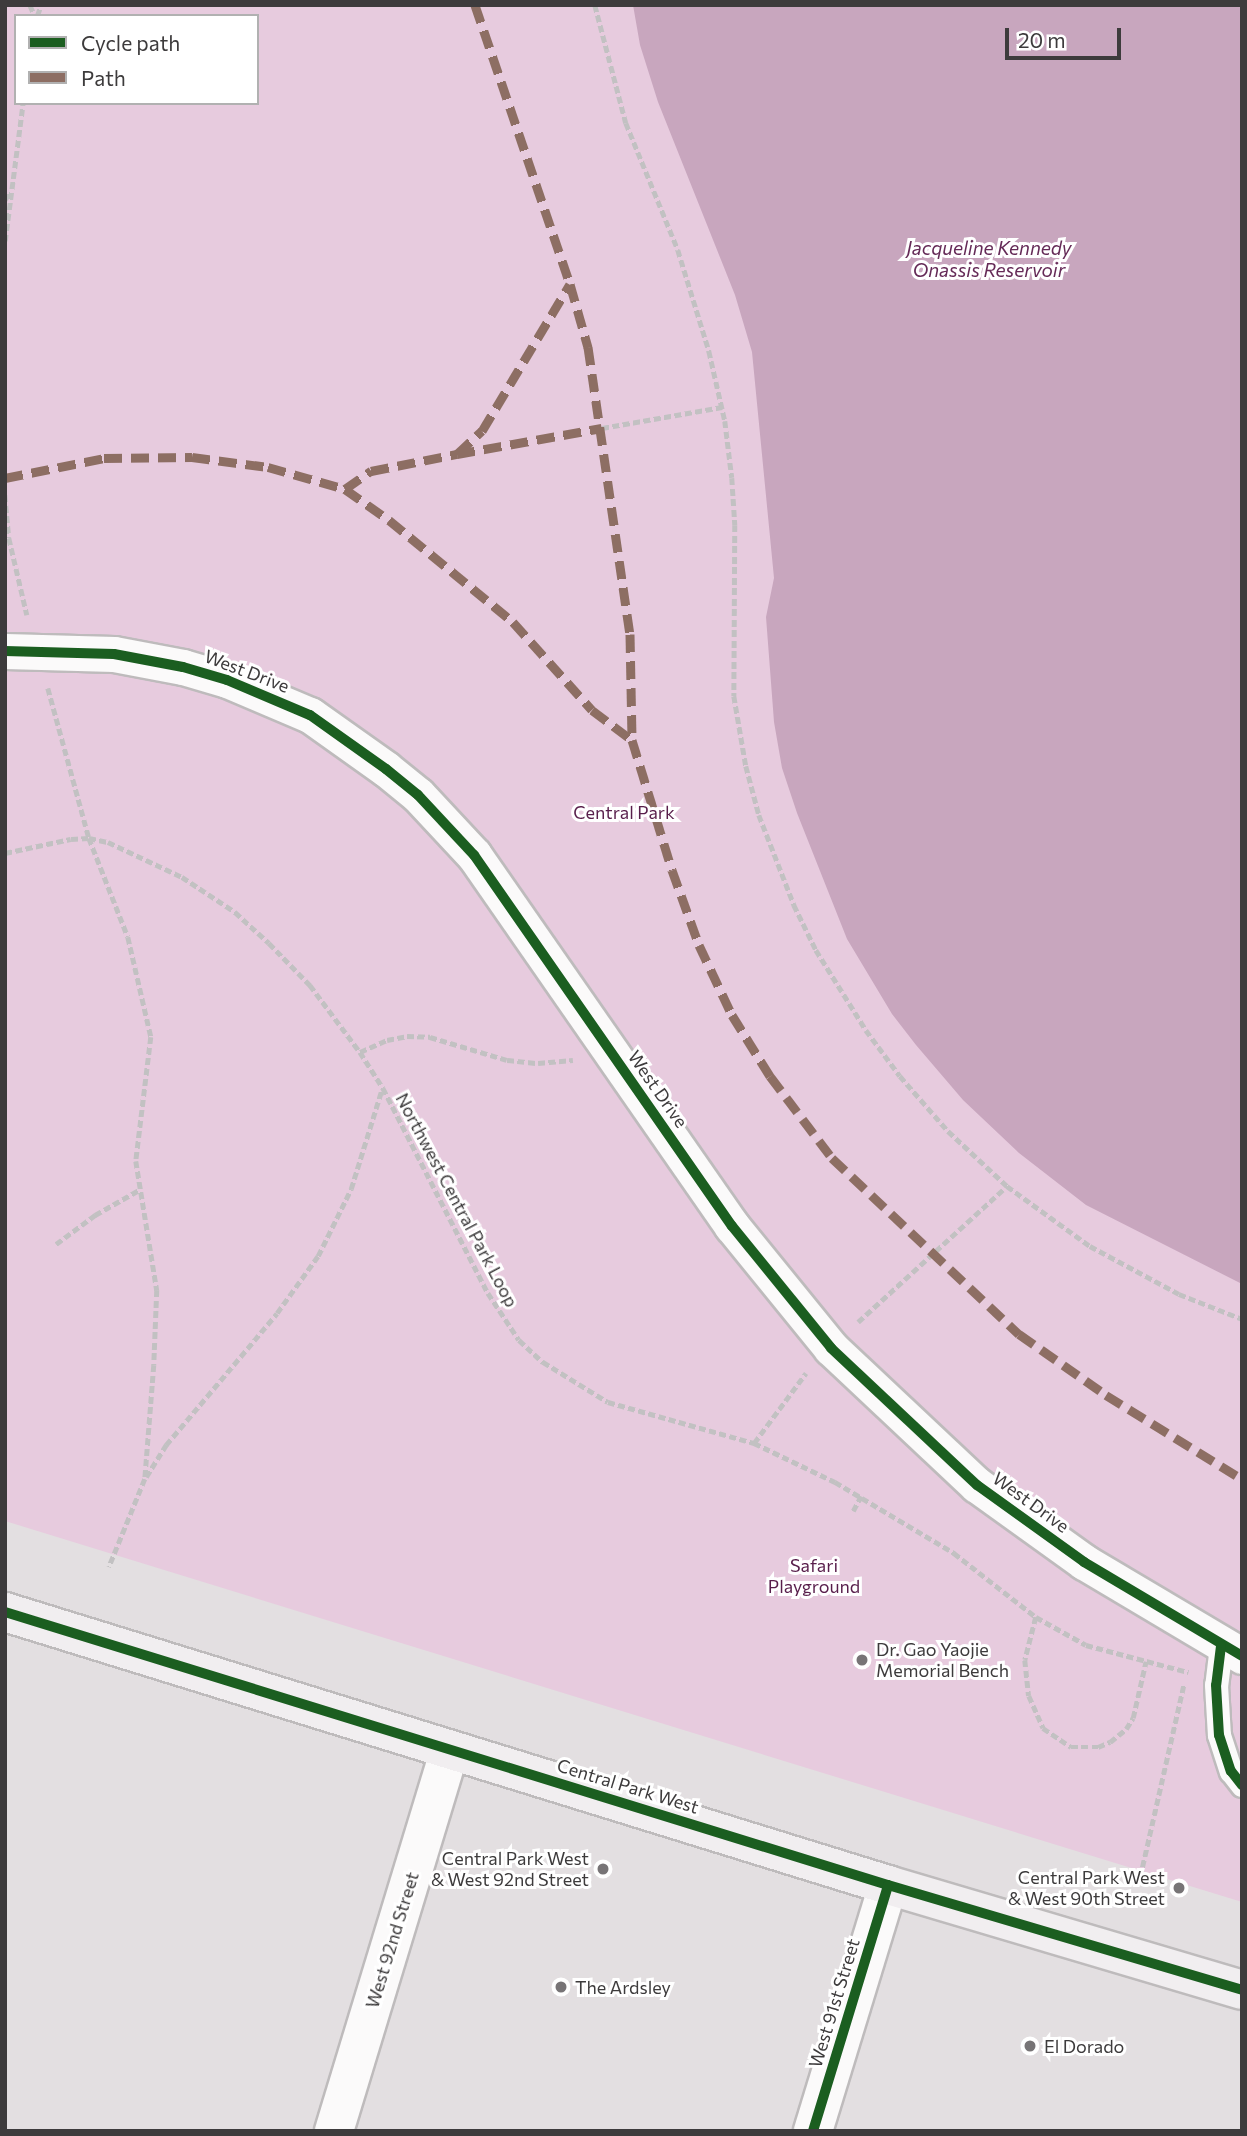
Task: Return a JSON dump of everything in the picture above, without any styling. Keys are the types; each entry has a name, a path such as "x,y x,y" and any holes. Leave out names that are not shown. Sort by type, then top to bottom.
{"main road":[{"name":"Central Park West","path":"7,1619 1242,1990"}],"street":[{"name":"West Drive","path":"5,651 114,654 183,667 228,680 272,698 330,728 418,795 474,855 761,1265 831,1348 881,1398 977,1485 1124,1587 1231,1651"},
{"name":"West 92nd Street","path":"334,2131 450,1750"},
{"name":"West 91st Street","path":"813,2131 888,1885"}],"lane":[{"path":"1231,1651 1216,1685 1219,1734 1231,1771 1242,1785"}],"path":[{"path":"595,5 626,123 678,250 709,351 722,407 735,525 734,696 746,766 759,815 794,905 816,950 866,1030 947,1131 1007,1186 1090,1246 1180,1293 1242,1319"},
{"path":"5,241 23,105"},
{"path":"5,200 12,187"},
{"path":"602,428 722,407"},
{"path":"5,495 9,538 27,617"},
{"path":"48,686 89,838 128,937 151,1037 136,1161 157,1290 145,1479"},
{"path":"360,1052 387,1040 407,1036 430,1037 507,1059 538,1063 579,1060 609,1049"},
{"path":"109,1567 145,1479 166,1445 276,1313 318,1256 351,1189 383,1088"},
{"path":"852,1327 1007,1186"},
{"path":"56,1244 95,1215 139,1190"},
{"path":"754,1443 807,1371"},
{"path":"853,1511 861,1496"},
{"path":"1036,1616 1025,1660 1029,1696 1043,1728 1070,1747 1098,1747 1120,1736 1133,1718 1146,1661"}],"green space":[{"name":"Central Park","path":"5,5 1242,5 1242,1902 5,1521"}],"water":[{"name":"Jacqueline Kennedy Onassis Reservoir","path":"633,5 1242,5 1242,1284 1086,1205 1019,1153 963,1100 916,1045 892,1014 847,939 797,813 782,768 774,722 766,617 774,578 752,352 735,295 658,102 640,45"}],"marked path":[{"path":"475,5 570,284 588,347 630,634 632,740 672,870 699,945 732,1015 770,1076 832,1158 1019,1334 1106,1395 1242,1479"},
{"path":"345,489 371,471 457,454 482,431 570,284"},
{"path":"457,454 602,428"},
{"path":"5,478 104,458 192,457 268,467 345,489 389,520 513,622 592,710 632,740"}],"cycle path":[{"path":"5,651 114,654 183,667 227,680 310,715 386,769 418,795 474,855 732,1226 831,1348 977,1485 1084,1562 1242,1656"},
{"path":"5,1612 888,1885 1242,1990"},
{"path":"1221,1646 1216,1685 1219,1735 1231,1771 1242,1785"},
{"path":"813,2131 888,1885"}],"place":[{"name":"Dr. Gao Yaojie Memorial Bench","path":"862,1660"},
{"name":"Central Park West & West 92nd Street","path":"603,1869"},
{"name":"Central Park West & West 90th Street","path":"1179,1888"},
{"name":"The Ardsley","path":"561,1987"},
{"name":"El Dorado","path":"1030,2046"}],"park label":[{"name":"Safari Playground","path":"814,1576"}]}
